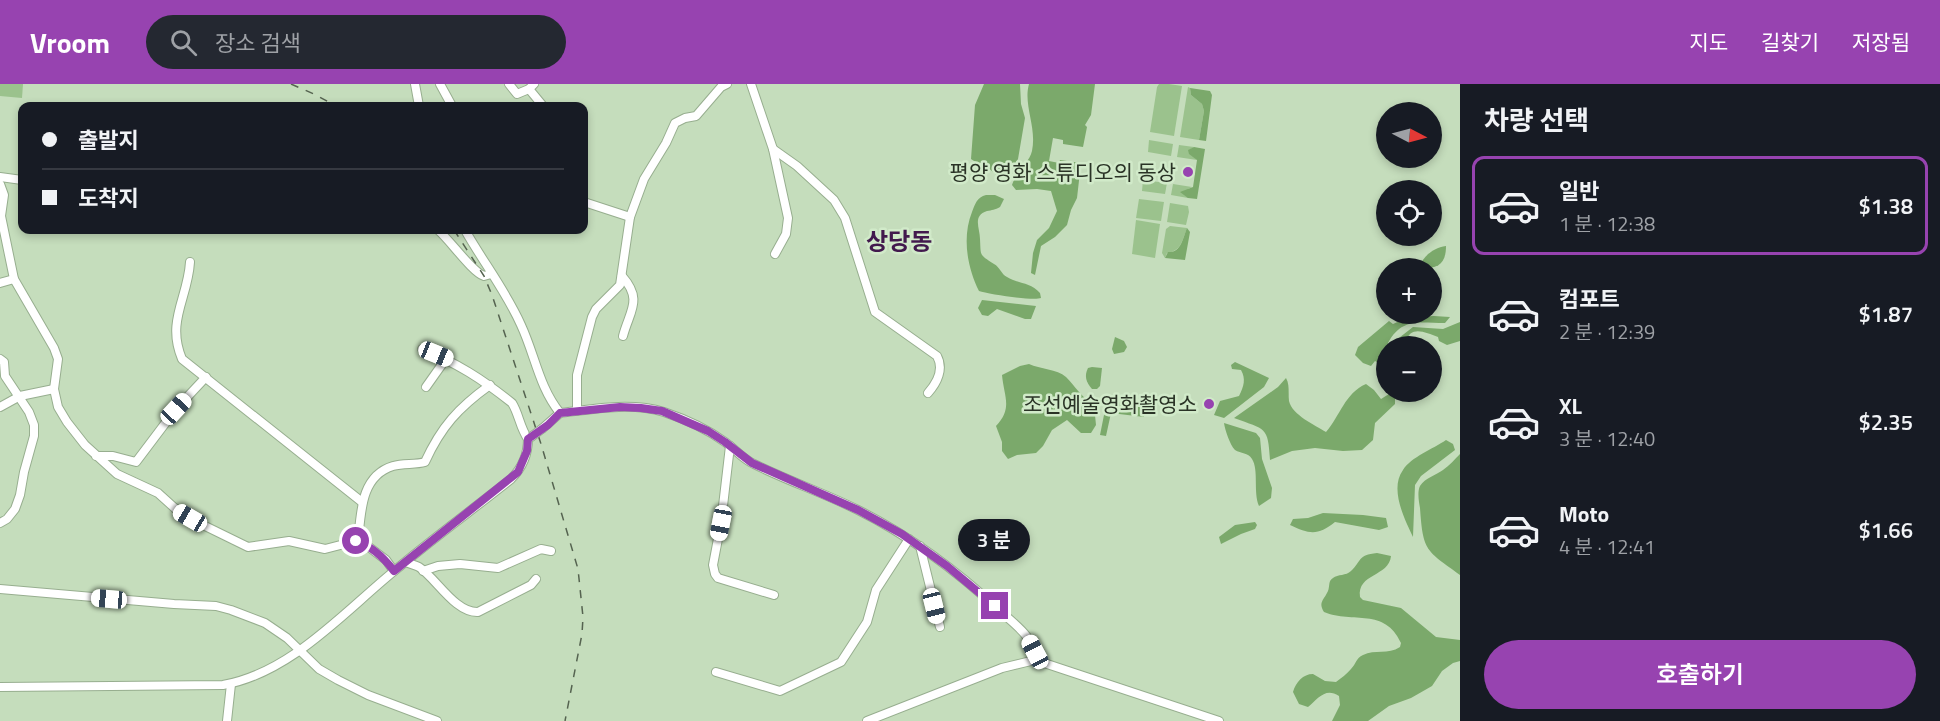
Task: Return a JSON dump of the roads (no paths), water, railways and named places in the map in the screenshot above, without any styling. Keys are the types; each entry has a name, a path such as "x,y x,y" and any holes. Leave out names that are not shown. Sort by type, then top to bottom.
{"street":[{"path":"416,84 419,102"},
{"path":"440,84 450,102"},
{"path":"509,84 517,94 531,86 541,102"},
{"path":"577,411 577,375 591,316 620,285 630,218 644,179 666,143 675,123 696,116 721,87 727,84"},
{"path":"751,84 772,149 788,218 786,234 775,254"},
{"path":"772,149 797,166 839,208 851,233 875,312 937,356 940,373 928,393"},
{"path":"0,177 18,179"},
{"path":"0,184 4,195 1,216 14,279 58,359 54,389 58,407 67,422 96,456 117,474 158,493 179,512 248,547 254,548 290,540 325,549 349,542 358,542 365,544 379,555 394,571"},
{"path":"588,203 630,218"},
{"path":"442,234 475,271 484,276 491,274"},
{"path":"467,234 506,294 520,323 548,398 560,413"},
{"path":"190,262 187,284 178,307 175,339 182,359 362,502"},
{"path":"622,276 629,284 635,298 623,336"},
{"path":"0,283 14,279"},
{"path":"422,349 449,360 512,403 517,410 519,423 530,438"},
{"path":"0,359 4,362 3,381 20,396 34,425 34,436 20,495 15,509 7,519 0,523"},
{"path":"426,387 443,363 449,360"},
{"path":"96,456 113,456 136,462 176,409 206,377"},
{"path":"358,542 360,510 370,483 384,469 396,465 426,462 442,429 458,411 490,386"},
{"path":"0,407 20,396 54,389"},
{"path":"0,687 231,684 273,667 298,650 518,472 530,438 560,413 620,407 662,411 700,428 730,446 752,463 858,510 909,539 955,572 1026,634 1035,652 1035,660"},
{"path":"730,446 721,523 713,565 715,574 718,578 774,595"},
{"path":"716,672 780,691 841,662 867,622 876,590 909,539"},
{"path":"920,546 940,627"},
{"path":"423,571 438,566 460,564 498,568 541,549 551,550"},
{"path":"405,562 423,571 449,597 473,613 531,585 536,579"},
{"path":"0,589 216,606 248,615 287,638 319,669 368,695 437,721"},
{"path":"867,721 1002,668 1035,660 1218,721"},
{"path":"227,721 231,684"}],"railway":[{"path":"291,84 329,102"},
{"path":"457,234 484,276 492,295 541,444 578,569 583,617 582,634 565,721"}],"place":[{"name":"평양 영화 스튜디오의 동상","path":"1188,172"},
{"name":"조선예술영화촬영소","path":"1209,404"}],"district":[{"name":"상당동","path":"899,241"}]}
